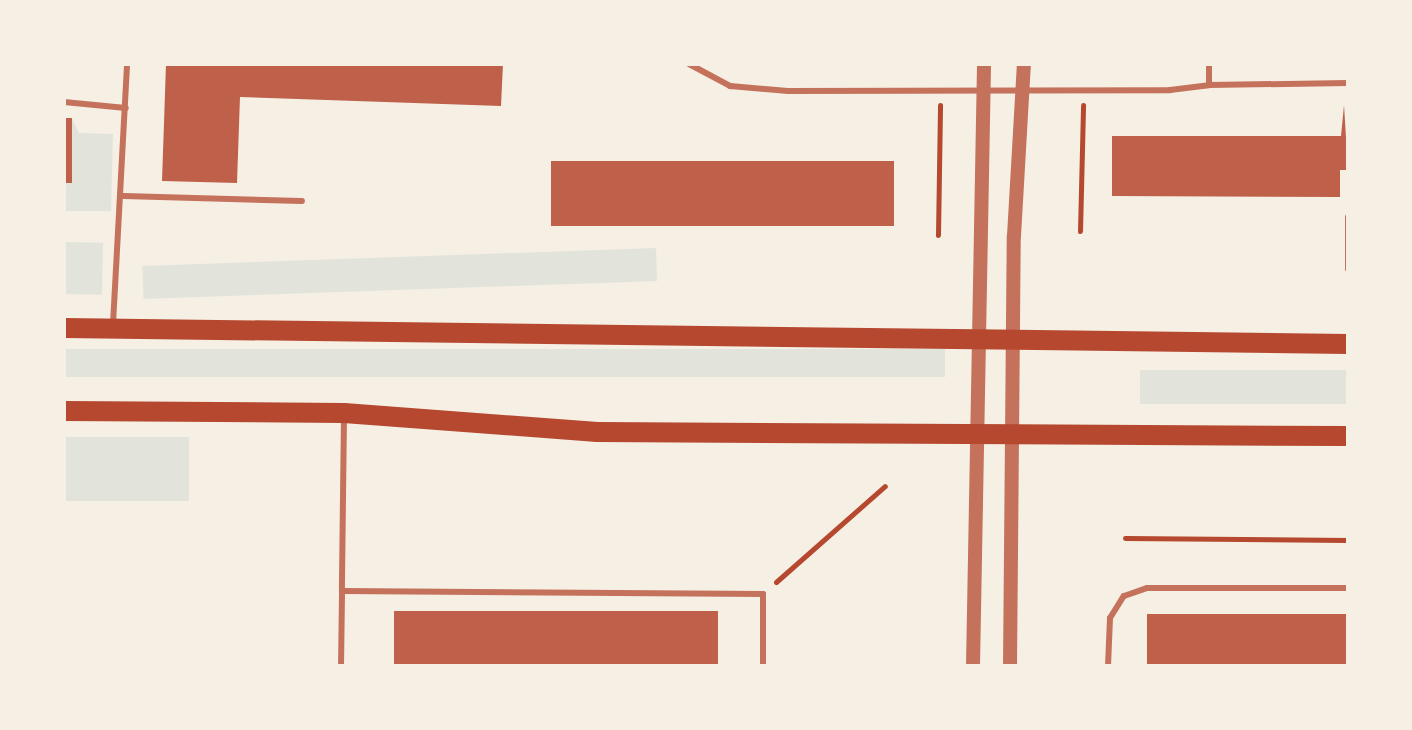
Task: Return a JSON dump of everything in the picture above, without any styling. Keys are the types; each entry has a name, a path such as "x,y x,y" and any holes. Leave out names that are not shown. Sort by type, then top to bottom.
{"main road":[{"path":"64,328 1348,344"},
{"path":"64,411 344,413 597,432 1348,436"}],"street":[{"path":"973,666 984,64"},
{"path":"1010,666 1018,339 1014,236 1024,64"}],"lane":[{"path":"112,328 124,196 127,64"},
{"path":"689,64 730,86 1084,91 1348,83"},
{"path":"1209,64 1209,85"},
{"path":"64,102 126,108"},
{"path":"124,196 302,201"},
{"path":"1348,217 1348,269"},
{"path":"341,666 344,413"},
{"path":"1108,666 1110,618 1124,596 1147,588 1348,588"},
{"path":"342,591 763,594 763,666"}],"path":[{"path":"938,235 941,91"},
{"path":"1080,231 1084,91"},
{"path":"763,594 885,486"},
{"path":"1125,538 1348,540"}],"shaded area":[{"path":"72,118 79,133 113,134 111,211 64,211"},
{"path":"64,242 103,243 102,295 64,294"},
{"path":"656,248 657,281 143,299 142,266"},
{"path":"64,349 945,349 945,377 64,377"},
{"path":"1140,370 1348,370 1348,404 1140,404"},
{"path":"64,437 189,437 189,501 64,501"}],"building":[{"path":"166,64 503,64 501,106 240,97 237,183 162,181"},
{"path":"1344,105 1348,170 1340,170 1340,197 1112,196 1112,136 1341,136"},
{"path":"64,118 72,118 72,183 64,183"},
{"path":"551,161 894,161 894,226 551,226"},
{"path":"394,611 718,611 718,666 394,666"},
{"path":"1147,614 1348,614 1348,666 1147,666"}]}
